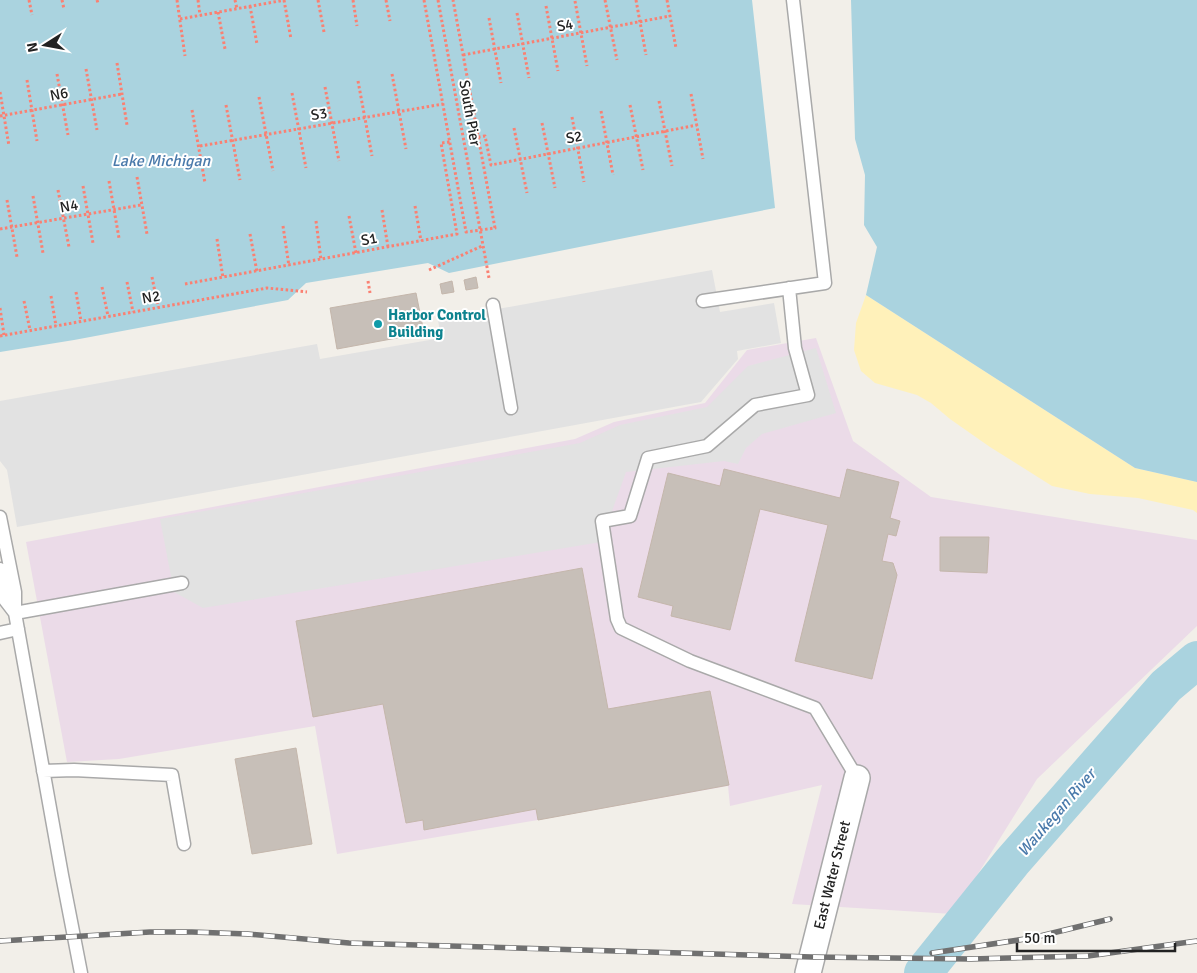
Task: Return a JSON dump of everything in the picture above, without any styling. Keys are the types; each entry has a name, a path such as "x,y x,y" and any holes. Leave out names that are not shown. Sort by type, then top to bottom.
{"street":[{"name":"East Water Street","path":"808,973 857,778"}],"lane":[{"path":"703,301 825,283 793,0"},
{"path":"789,288 795,348 808,395 755,405 707,446 648,458 630,516 602,521 617,618 621,628 690,661 815,708 857,778"},
{"path":"493,306 510,408"},
{"path":"0,517 16,592 15,613 81,973"},
{"path":"0,569 5,600 15,613"},
{"path":"15,613 182,583"},
{"path":"0,633 18,629"},
{"path":"43,771 74,770 172,775 184,844"}],"path":[{"path":"29,0 32,15"},
{"path":"62,0 64,9"},
{"path":"177,0 185,56"},
{"path":"198,0 200,15"},
{"path":"235,0 237,9"},
{"path":"180,18 285,0 291,39"},
{"path":"318,0 324,32"},
{"path":"353,0 357,26"},
{"path":"386,0 390,22"},
{"path":"424,0 466,232 495,228 453,0"},
{"name":"South Pier","path":"438,0 489,278"},
{"path":"605,0 617,60"},
{"path":"636,0 646,54"},
{"path":"667,0 676,48"},
{"path":"575,1 587,66"},
{"path":"250,6 257,44"},
{"path":"546,6 558,72"},
{"path":"218,12 224,49"},
{"path":"517,13 529,78"},
{"name":"S4","path":"463,56 670,16"},
{"path":"488,18 501,83"},
{"path":"117,63 127,125"},
{"path":"86,69 96,130"},
{"path":"57,74 68,134"},
{"path":"392,74 406,149"},
{"path":"27,80 38,141"},
{"path":"358,81 372,156"},
{"path":"325,87 338,161"},
{"path":"0,92 2,116 9,146"},
{"path":"292,93 306,168"},
{"name":"N6","path":"2,116 122,94"},
{"path":"691,94 703,160"},
{"path":"259,97 273,171"},
{"path":"660,101 672,166"},
{"name":"S3","path":"200,146 443,104"},
{"path":"226,105 240,180"},
{"path":"630,105 643,170"},
{"path":"192,110 200,146 205,184"},
{"path":"601,111 613,175"},
{"path":"572,117 584,182"},
{"path":"542,123 554,188"},
{"name":"S2","path":"478,137 485,136 491,164 697,125"},
{"path":"514,128 527,193"},
{"name":"S1","path":"185,284 457,234 440,143 450,142"},
{"path":"137,177 147,234"},
{"path":"109,181 119,238"},
{"path":"83,186 93,243"},
{"path":"58,190 69,247"},
{"path":"32,196 43,253"},
{"path":"7,200 17,257"},
{"name":"N4","path":"0,229 141,204"},
{"path":"415,206 421,241"},
{"path":"382,210 388,247"},
{"path":"349,216 356,253"},
{"path":"316,221 321,260"},
{"path":"283,226 289,266"},
{"path":"250,234 257,272"},
{"path":"216,239 223,278"},
{"path":"429,270 482,246"},
{"path":"152,277 158,308"},
{"path":"368,281 370,293"},
{"path":"127,282 133,312"},
{"path":"102,287 108,316"},
{"name":"N2","path":"2,335 267,288 307,292"},
{"path":"76,292 81,321"},
{"path":"51,296 56,326"},
{"path":"24,301 30,330"},
{"path":"0,308 2,335"}],"shaded area":[{"path":"712,270 720,312 774,303 781,343 737,351 738,359 701,402 17,527 7,470 0,461 0,401 317,344 320,359 441,338 438,320"},
{"path":"816,338 853,441 931,497 1197,540 1197,626 1037,779 953,914 792,904 822,785 730,806 728,786 337,854 315,726 119,759 67,762 26,542 575,439 614,422 705,403 747,350"},
{"path":"816,348 836,413 762,434 746,448 738,464 724,461 626,472 601,542 203,608 174,592 160,519 580,443 620,425 707,407 748,366"}],"sand":[{"path":"866,295 1135,468 1197,482 1197,513 1193,510 1138,498 1090,494 1052,486 990,447 931,403 917,395 875,383 861,371 854,350 856,323"}],"water":[{"name":"Lake Michigan","path":"0,0 752,0 775,208 449,273 428,263 306,283 288,300 0,352"},
{"path":"851,0 1197,0 1197,482 1135,468 866,295 877,247 864,225 865,175 855,139"}],"building":[{"path":"476,277 478,288 466,290 464,280"},
{"path":"452,281 454,292 442,294 440,284"},
{"name":"Harbor Control Building","path":"416,293 424,333 337,349 330,308"},
{"path":"724,469 840,498 847,469 899,482 890,518 900,521 896,536 888,534 882,561 893,563 897,575 872,679 795,661 828,525 760,509 730,630 671,616 673,606 638,597 668,473 720,486"},
{"path":"940,537 989,537 987,573 940,571"},
{"path":"582,568 608,709 710,691 729,785 538,820 536,809 424,830 423,820 406,823 383,704 313,717 296,621"},
{"path":"296,748 312,844 252,854 235,759"}],"waterway":[{"name":"Waukegan River","path":"923,973 1012,862 1166,686 1197,660"}],"railway":[{"path":"932,953 1032,938 1110,919"},
{"path":"0,941 150,932 192,932 248,934 349,943 812,957 971,959 1088,956 1197,941"}],"place":[{"name":"Harbor Control Building","path":"378,324"}]}
